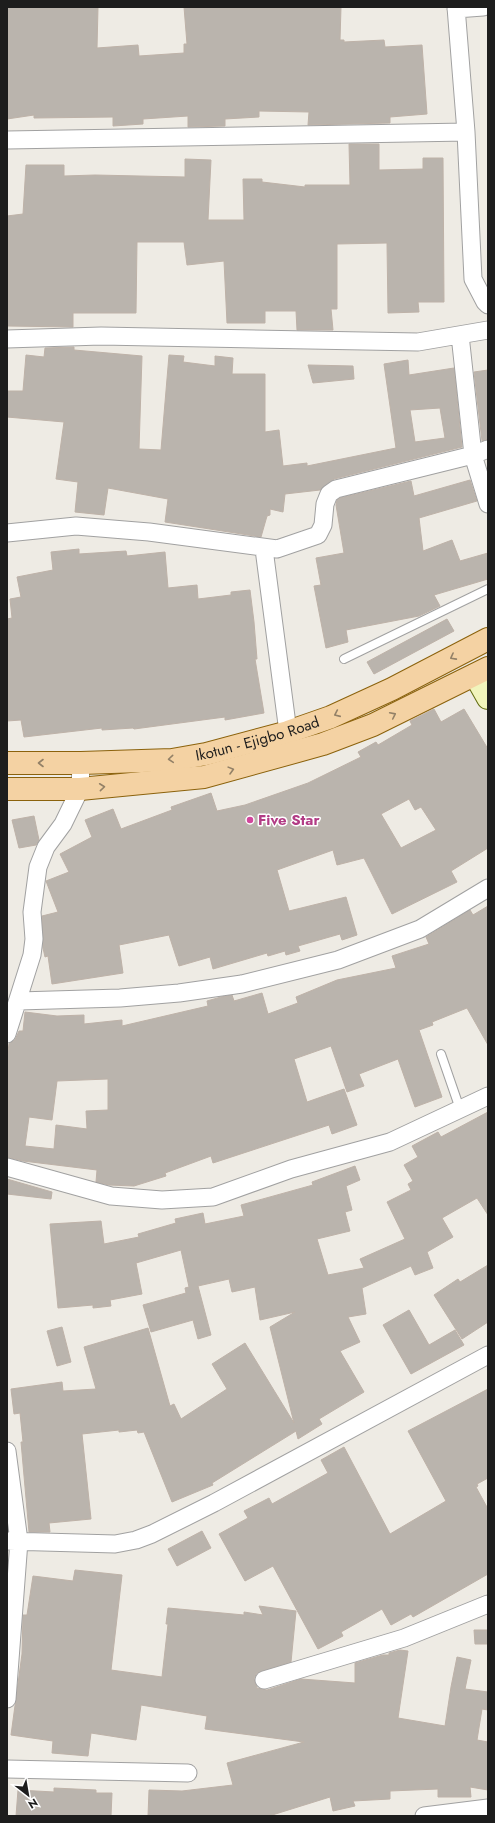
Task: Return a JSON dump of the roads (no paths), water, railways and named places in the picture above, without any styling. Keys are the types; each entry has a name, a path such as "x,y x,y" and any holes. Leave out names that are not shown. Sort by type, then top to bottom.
{"main road":[{"name":"Ikotun - Ejigbo Road","path":"7,763 82,763 172,760 206,754 288,732 331,716 392,689 488,639"},
{"name":"Ikotun - Ejigbo Road","path":"7,789 80,789 204,777 323,744 373,725 482,672"}],"street":[{"path":"483,7 456,8 466,132 472,278 488,305"},
{"path":"7,140 466,132"},
{"path":"7,339 101,336 418,342 488,330"},
{"path":"460,335 488,504"},
{"path":"7,533 76,526 149,532 277,550 318,534 323,525 325,504 329,494 336,489 480,452"},
{"path":"264,549 288,732"},
{"path":"482,672 488,698"},
{"path":"7,1034 19,1001 32,955 34,939 32,912 38,866 46,847 63,824 80,789 82,763"},
{"path":"19,1001 120,998 179,993 242,984 338,960 420,929 488,888"},
{"path":"7,1167 111,1196 162,1200 214,1197 291,1169 390,1142 488,1096"},
{"path":"13,1541 114,1544 136,1540 152,1534 214,1503 488,1355"},
{"path":"7,1451 13,1541 7,1699"},
{"path":"264,1680 404,1638 488,1604"},
{"path":"7,1769 188,1773"},
{"path":"424,1816 488,1808"}],"lane":[{"path":"344,659 488,589"},
{"path":"441,1054 454,1097 460,1109"}],"place":[{"name":"Five Star","path":"250,820"}]}
